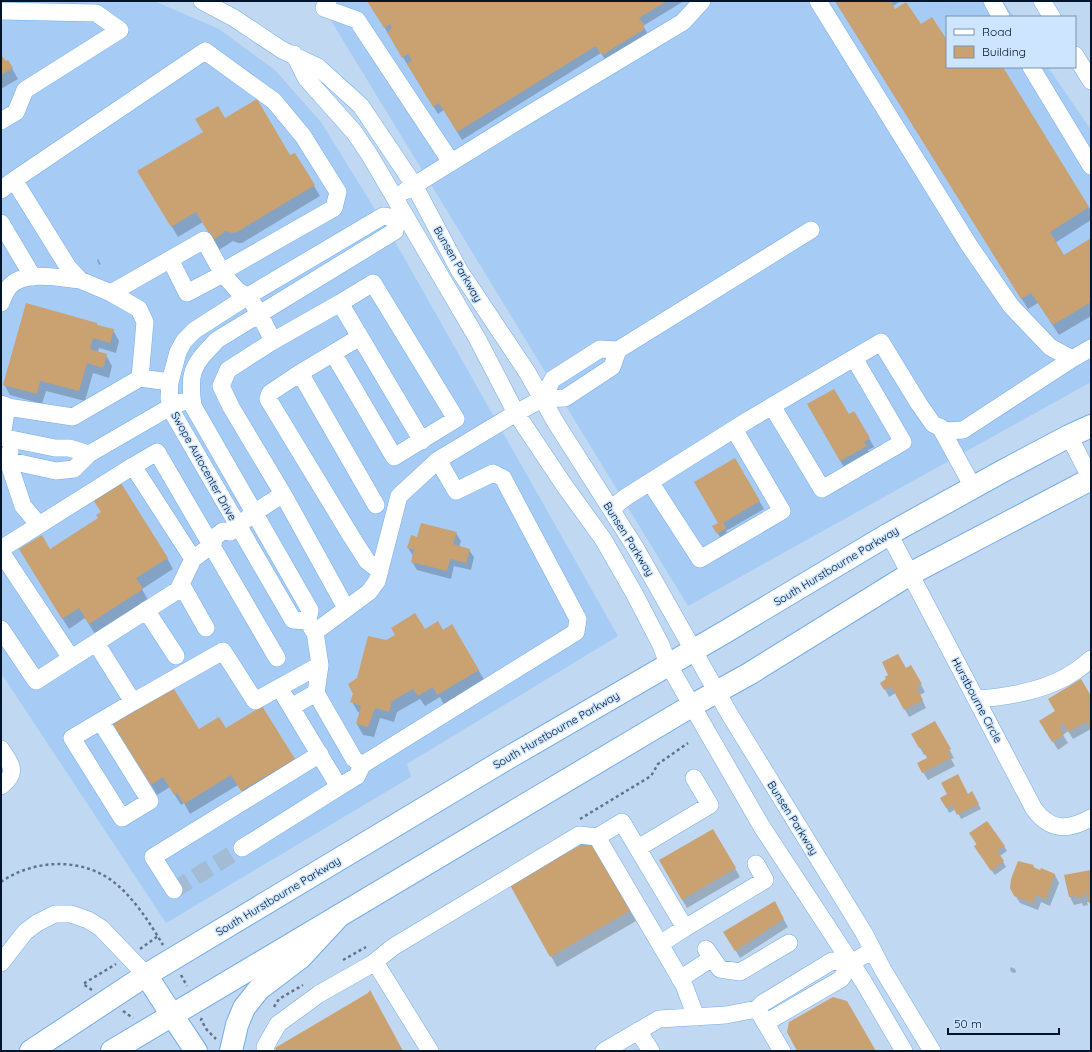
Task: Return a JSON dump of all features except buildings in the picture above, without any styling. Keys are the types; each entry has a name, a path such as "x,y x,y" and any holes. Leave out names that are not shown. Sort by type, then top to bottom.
{"main road":[{"name":"South Hurstbourne Parkway","path":"31,1051 146,975 494,766 694,650 889,534 1068,436 1091,426"},
{"path":"112,1051 693,705 749,674 910,574 1091,479"},
{"path":"231,1051 237,1025 244,1008 259,989 300,958 339,916"},
{"path":"146,975 196,1051"}],"street":[{"name":"Bunsen Parkway","path":"202,1 234,18 282,50 294,54 318,67 361,106 414,185 459,270 527,372 556,423 635,547 717,692 864,933 883,970 932,1051"},
{"path":"328,1 324,8 356,20 451,162"},
{"path":"394,198 683,22 702,1"},
{"path":"818,1 969,245 1011,306 1050,347 1072,359"},
{"path":"992,1 1000,16"},
{"path":"1042,1 1051,16"},
{"path":"1,11 96,13 120,30 25,90 16,112 1,121"},
{"path":"80,280 68,267 7,185 205,50 274,101 303,136 338,192 334,208 227,269 223,274 187,293 170,259"},
{"name":"Bunsen Parkway","path":"294,54 306,78 354,132 369,154 394,198 399,216 476,338 516,413 564,485 603,539 634,593 661,645 668,664 762,827 851,963 904,1051"},
{"path":"1076,57 1091,81"},
{"path":"1032,68 1091,166"},
{"name":"Swope Autocenter Drive","path":"383,216 399,216 395,231 217,340 200,359 191,376 193,406 310,610 311,626 293,620 234,529 174,415 170,398 170,382 178,352 184,341 195,330 248,296 383,216"},
{"path":"1,223 33,277"},
{"path":"362,764 354,760 316,693 320,664 311,626 346,608 368,592 377,581 399,496 438,460 542,399 565,398 612,367 618,350 811,230"},
{"path":"110,293 204,240 223,274 238,291 248,296 259,313 273,341"},
{"path":"310,259 320,278"},
{"path":"1,301 9,286 22,278 39,276 80,280 110,293 139,309 145,322 140,378"},
{"path":"333,353 394,457 456,419 373,283 273,341 228,370 221,386 231,407 283,494 346,608"},
{"path":"340,303 422,441"},
{"path":"360,337 270,393 268,399 355,543 367,561 380,571"},
{"path":"611,510 626,497 734,429 881,342 933,424 947,431 963,430 1091,348"},
{"path":"772,406 822,489 903,442 854,358"},
{"path":"300,373 376,505"},
{"path":"39,525 23,506 5,460 4,406 73,417 140,378 170,382"},
{"path":"5,460 56,472 74,469 89,454 172,406 192,398"},
{"path":"940,428 973,487"},
{"path":"650,482 700,560 782,511 734,429"},
{"path":"1068,436 1091,479"},
{"path":"5,438 54,448 69,448 89,454"},
{"path":"72,658 1,550 132,466 157,452 277,658"},
{"path":"242,848 357,776 362,764 576,632 578,619 503,478 494,473 456,492 438,460"},
{"path":"132,466 193,559"},
{"path":"1,629 36,681 178,590 193,559 212,545 215,537 223,531 234,529 254,513 283,494"},
{"name":"Hurstbourne Circle","path":"889,534 1034,810 1040,817 1053,825 1064,827 1077,825 1091,818"},
{"path":"181,584 206,628"},
{"path":"146,610 176,656"},
{"path":"96,643 133,702"},
{"path":"100,722 150,801 122,818 72,738 223,651 255,701 320,664"},
{"path":"976,699 1006,697 1046,685 1065,678 1091,659"},
{"path":"278,688 339,787"},
{"path":"291,707 316,693"},
{"path":"1,749 12,767 12,775 1,786"},
{"path":"174,890 153,857 320,754"},
{"path":"638,848 710,805 694,778"},
{"path":"266,1051 265,1047 278,1024 319,994 375,962 397,944 579,835 597,837 622,822 685,928"},
{"path":"597,837 684,985 696,1017"},
{"path":"660,944 765,880 756,864"},
{"path":"1,963 25,932 37,923 55,914 71,914 88,920 101,928 146,975"},
{"path":"680,979 709,953 720,969 740,972 789,943"},
{"path":"782,1051 761,1016 763,1003 832,960 851,963 873,950"},
{"path":"375,962 430,1051"},
{"path":"604,1051 659,1018 726,1015 761,1016"},
{"path":"638,1031 651,1051"}],"path":[{"path":"1,882 7,877 28,868 53,863 75,865 93,870 111,880 137,905 158,936"}],"shaded area":[{"path":"1,1 154,1 219,29 275,70 321,122 397,245 618,636 407,764 411,777 166,923 1,673"},
{"path":"319,1 1003,1 1013,16 946,16 946,68 1049,68 1091,130 1091,382 688,606"}],"tunnel":[{"path":"174,890 242,848"}]}
